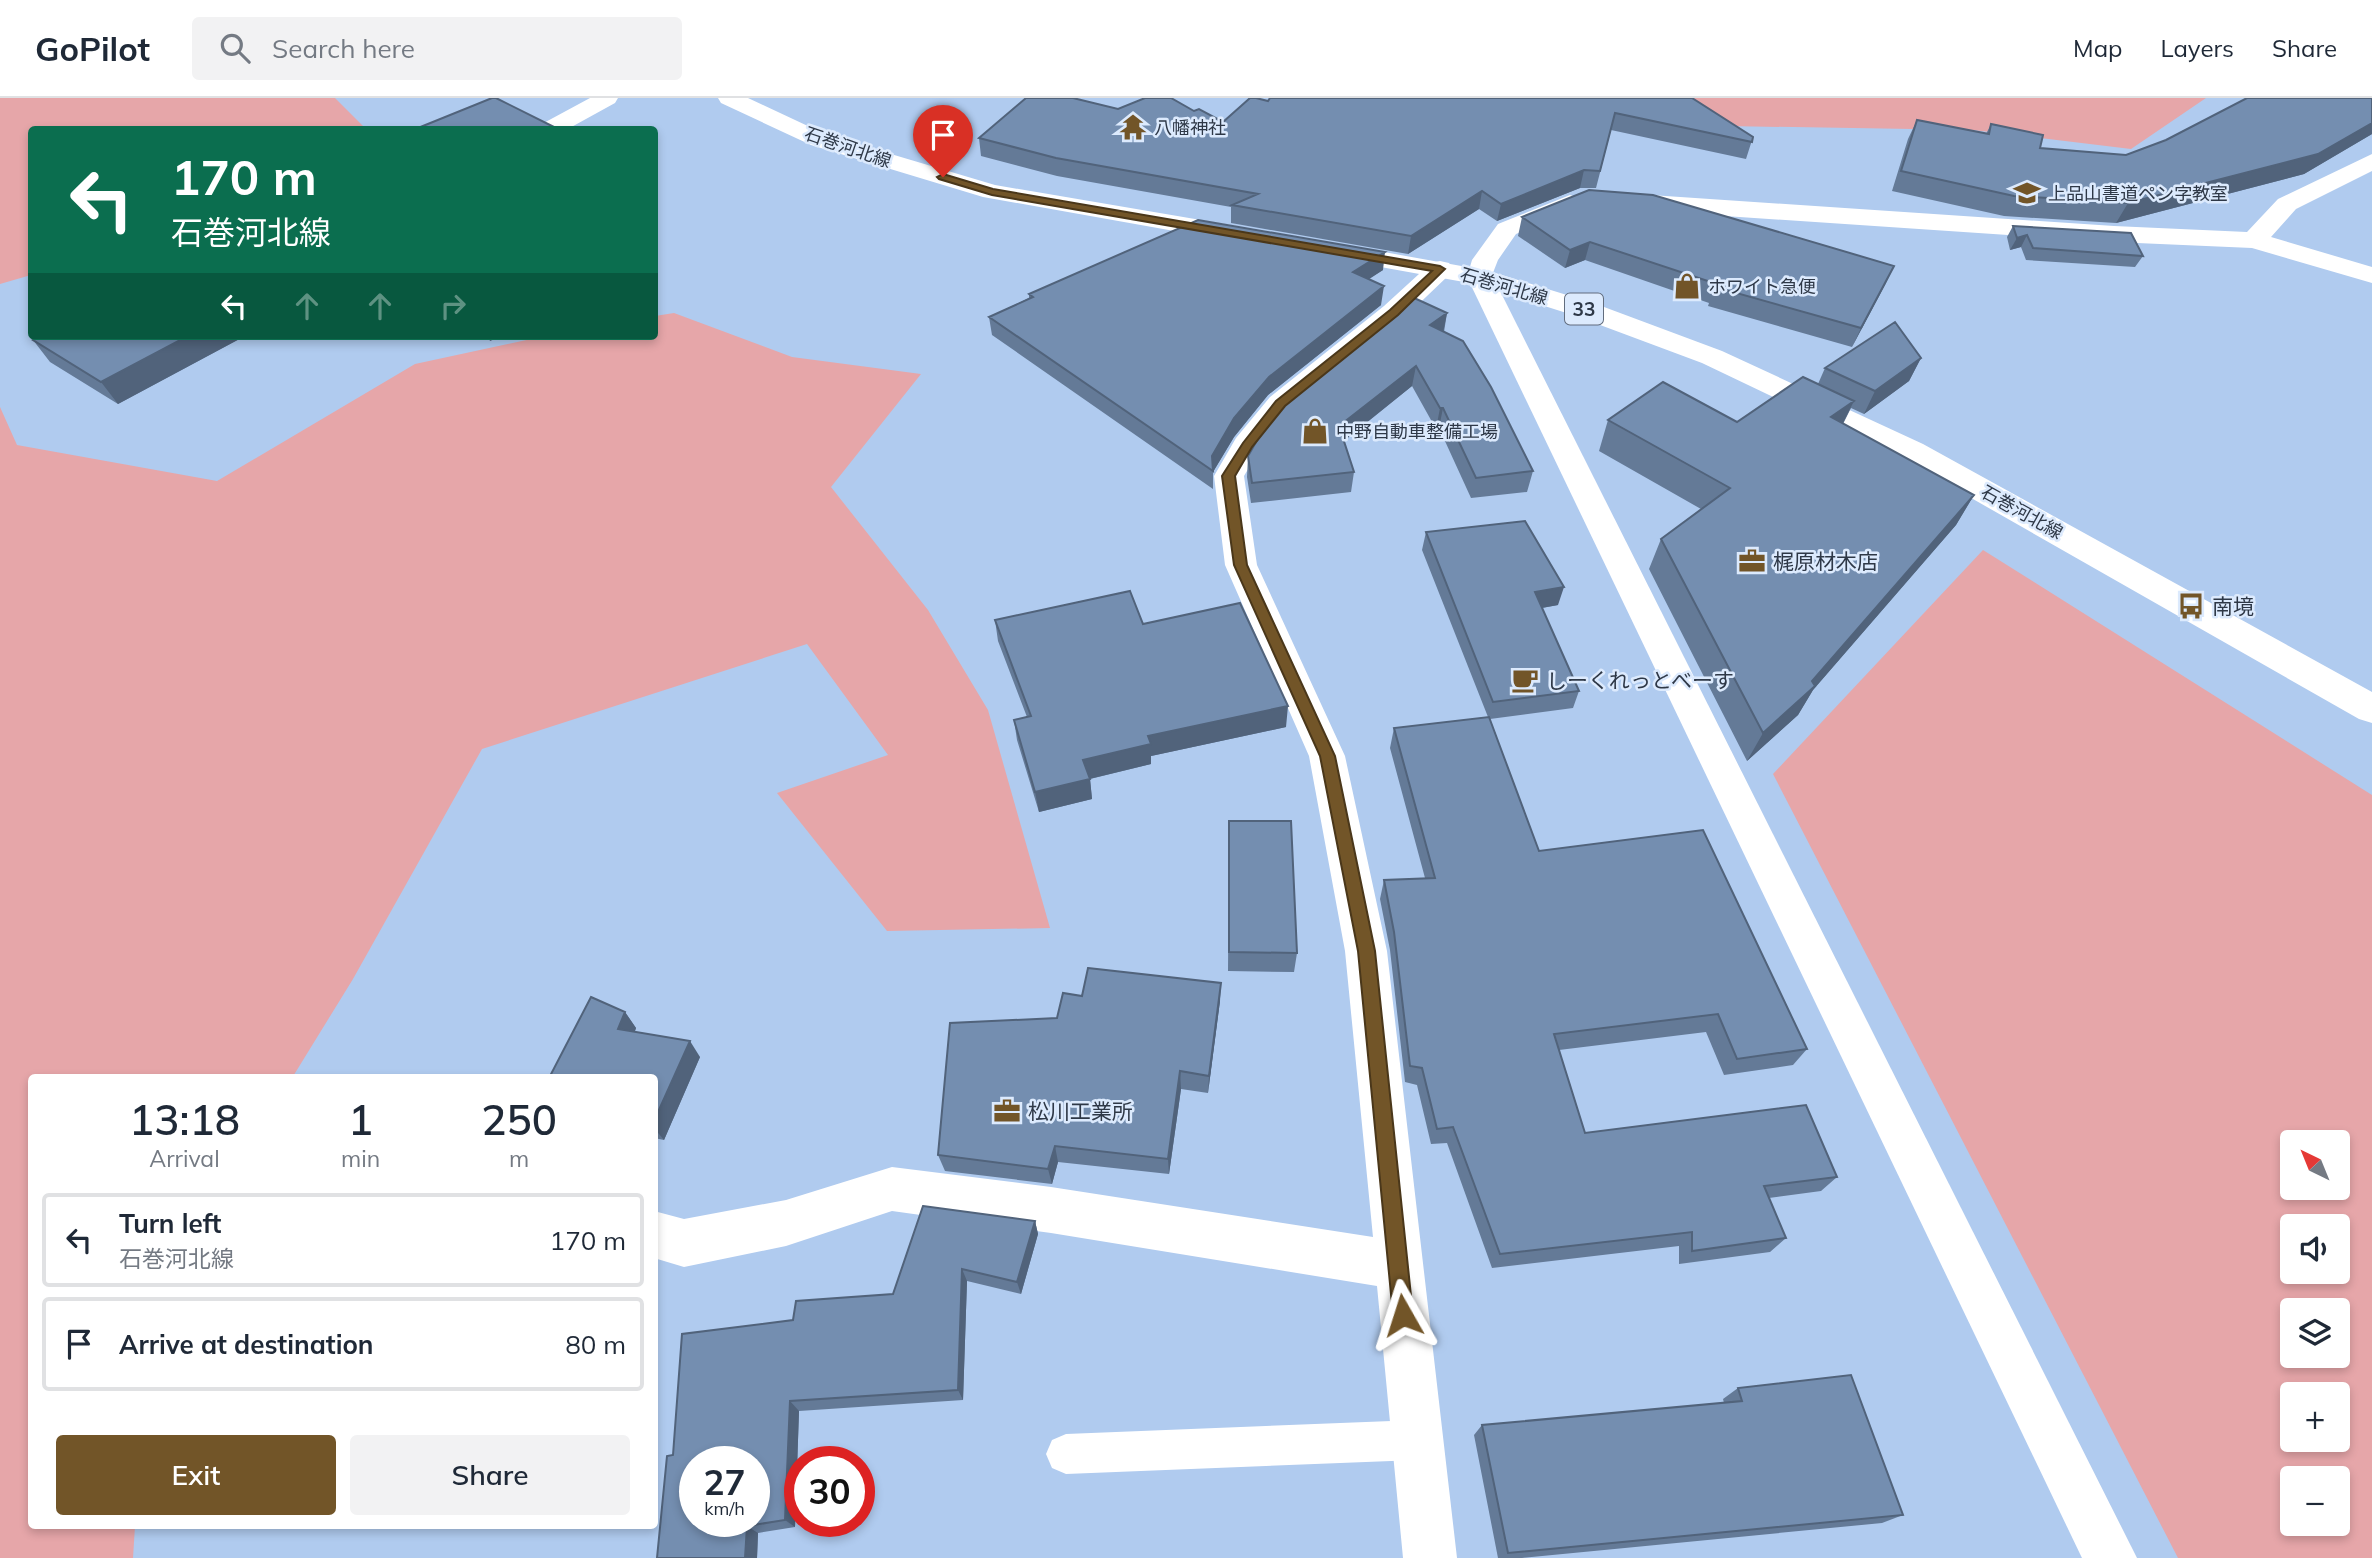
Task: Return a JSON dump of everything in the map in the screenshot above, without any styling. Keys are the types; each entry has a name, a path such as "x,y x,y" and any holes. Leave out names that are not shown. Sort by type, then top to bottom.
{"street":[{"path":"555,126 607,98"},
{"name":"石巻河北線","path":"729,98 820,140 992,192 1263,239"},
{"path":"2254,240 2287,204 2372,161"},
{"path":"2110,1558 1480,277 1485,260 1507,229 1581,198 2114,234 2254,240 2372,275"},
{"name":"石巻河北線","path":"1304,246 1480,277 1586,310 1712,357 1912,451 2372,709"},
{"path":"1430,1558 1366,951 1327,756 1241,565 1229,476 1247,445 1280,403 1394,312 1440,269"},
{"path":"658,1235 684,1243 786,1223 892,1189 1051,1210 1398,1265"}],"lane":[{"path":"1066,1454 1417,1440"}],"shaded area":[{"path":"0,98 335,98 363,126 28,126 28,276 0,284"},
{"path":"1686,98 2206,98 2131,149 1973,130 1725,126"},
{"path":"674,313 792,357 921,374 831,487 928,610 988,710 1050,928 887,931 777,793 888,755 807,644 482,749 353,979 294,1074 28,1074 28,1529 135,1529 133,1558 0,1558 0,407 17,445 217,481 415,364 526,340 658,340 658,316"},
{"path":"1983,550 2372,795 2372,1558 2178,1558 1773,774"}],"building":[{"path":"496,98 552,126 423,126"},
{"path":"1026,98 1073,98 1118,109 1145,98 1171,98 1194,111 1199,109 1223,122 1250,98 1268,101 1270,98 1692,98 1753,137 1752,142 1615,113 1600,171 1584,170 1501,204 1482,191 1411,236 1232,205 1258,194 1056,158 979,138"},
{"path":"2247,98 2372,98 2372,123 2318,154 2128,203 2014,196 1901,171 1917,120 1989,134 1991,124 2043,135 2040,148 2126,155 2166,140"},
{"path":"1589,190 1653,195 1894,266 1861,328 1715,287 1717,284 1590,242 1570,250 1522,217"},
{"path":"1198,220 1385,252 1353,272 1384,286 1269,377 1234,418 1212,456 1213,471 989,317 1033,297 1029,294"},
{"path":"2013,226 2131,233 2143,256 2033,248 2027,235 2017,238"},
{"path":"1412,297 1447,313 1430,325 1463,341 1491,387 1533,471 1476,478 1443,408 1440,408 1416,366 1339,426 1354,472 1252,483 1248,456 1263,430 1293,390"},
{"path":"1895,322 1921,358 1875,391 1825,368"},
{"path":"33,340 180,340 101,382"},
{"path":"1803,377 1854,401 1831,417 1974,495 1812,681 1815,686 1763,733 1661,539 1730,488 1608,420 1663,382 1737,422"},
{"path":"1525,521 1564,587 1535,592 1579,691 1493,702 1426,532"},
{"path":"1130,591 1143,624 1240,603 1288,706 1148,736 1151,744 1083,760 1090,779 1035,792 1014,720 1031,716 995,620"},
{"path":"1489,717 1539,851 1703,830 1807,1049 1737,1059 1718,1014 1554,1034 1585,1133 1806,1105 1837,1177 1764,1186 1786,1238 1692,1251 1692,1232 1500,1254 1453,1127 1437,1129 1422,1068 1410,1066 1394,932 1384,880 1435,878 1394,728"},
{"path":"1229,821 1291,821 1297,953 1229,952"},
{"path":"1088,968 1221,983 1209,1076 1180,1071 1168,1159 1055,1146 1048,1169 938,1155 950,1023 1057,1018 1063,993 1082,996"},
{"path":"591,997 625,1012 618,1029 690,1041 658,1112 658,1074 551,1074"},
{"path":"923,1206 1035,1221 1017,1282 962,1269 958,1390 790,1401 788,1446 784,1446 784,1520 770,1522 770,1446 679,1446 679,1537 746,1537 745,1558 657,1558 667,1456 673,1455 682,1334 793,1320 796,1301 893,1294"},
{"path":"1851,1375 1903,1515 1508,1553 1482,1425 1742,1401 1738,1388"}],"place":[{"name":"八幡神社","path":"1133,127"},
{"name":"上品山書道ペン字教室","path":"2027,193"},
{"name":"ホワイト急便","path":"1687,286"},
{"name":"中野自動車整備工場","path":"1315,431"},
{"name":"梶原材木店","path":"1752,561"},
{"name":"南境","path":"2191,606"},
{"name":"しーくれっとべーす","path":"1525,680"},
{"name":"松川工業所","path":"1007,1111"}],"route":[{"path":"943,177 992,192 1440,269 1394,312 1280,403 1247,445 1229,476 1241,565 1327,756 1366,951 1403,1315"}]}
